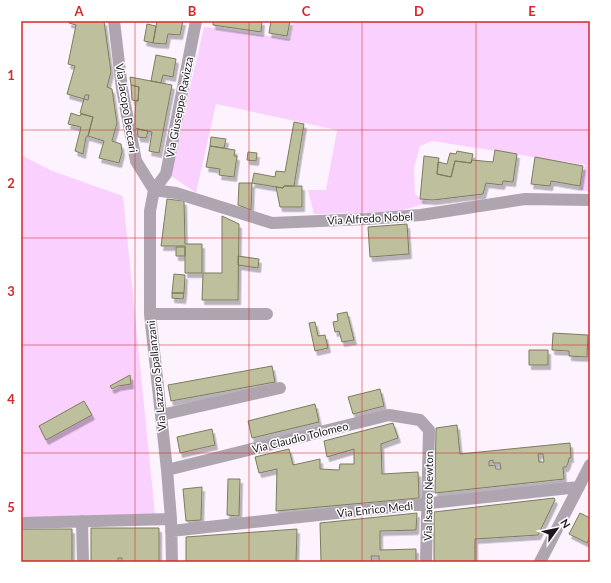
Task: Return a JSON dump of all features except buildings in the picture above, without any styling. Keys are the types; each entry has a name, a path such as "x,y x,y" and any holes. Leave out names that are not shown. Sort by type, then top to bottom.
{"street":[{"name":"Via Jacopo Beccari","path":"114,21 122,89 136,161 154,190"},
{"name":"Via Giuseppe Ravizza","path":"154,190 166,174 196,21"},
{"name":"Via Alfredo Nobel","path":"154,190 176,193 272,223 421,215 525,199 590,200"},
{"name":"Via Lazzaro Spallanzani","path":"154,190 150,211 150,314 167,470 171,519 172,562"},
{"path":"150,314 267,314"},
{"path":"161,415 280,388"},
{"name":"Via Claudio Tolomeo","path":"167,470 389,415 420,420 429,430"},
{"name":"Via Isacco Newton","path":"426,562 429,430"},
{"path":"540,562 590,465"},
{"name":"Via Enrico Medi","path":"171,531 579,487"},
{"path":"21,523 171,519"},
{"path":"82,521 83,562"}],"shaded area":[{"path":"294,21 590,21 590,192 579,189 585,165 432,141 420,146 414,168 415,194 426,203 397,212 314,214 308,190 326,190 337,130 216,104 196,193 170,175 204,27 290,39"},
{"path":"21,155 52,171 123,196 155,514 21,519"}]}
